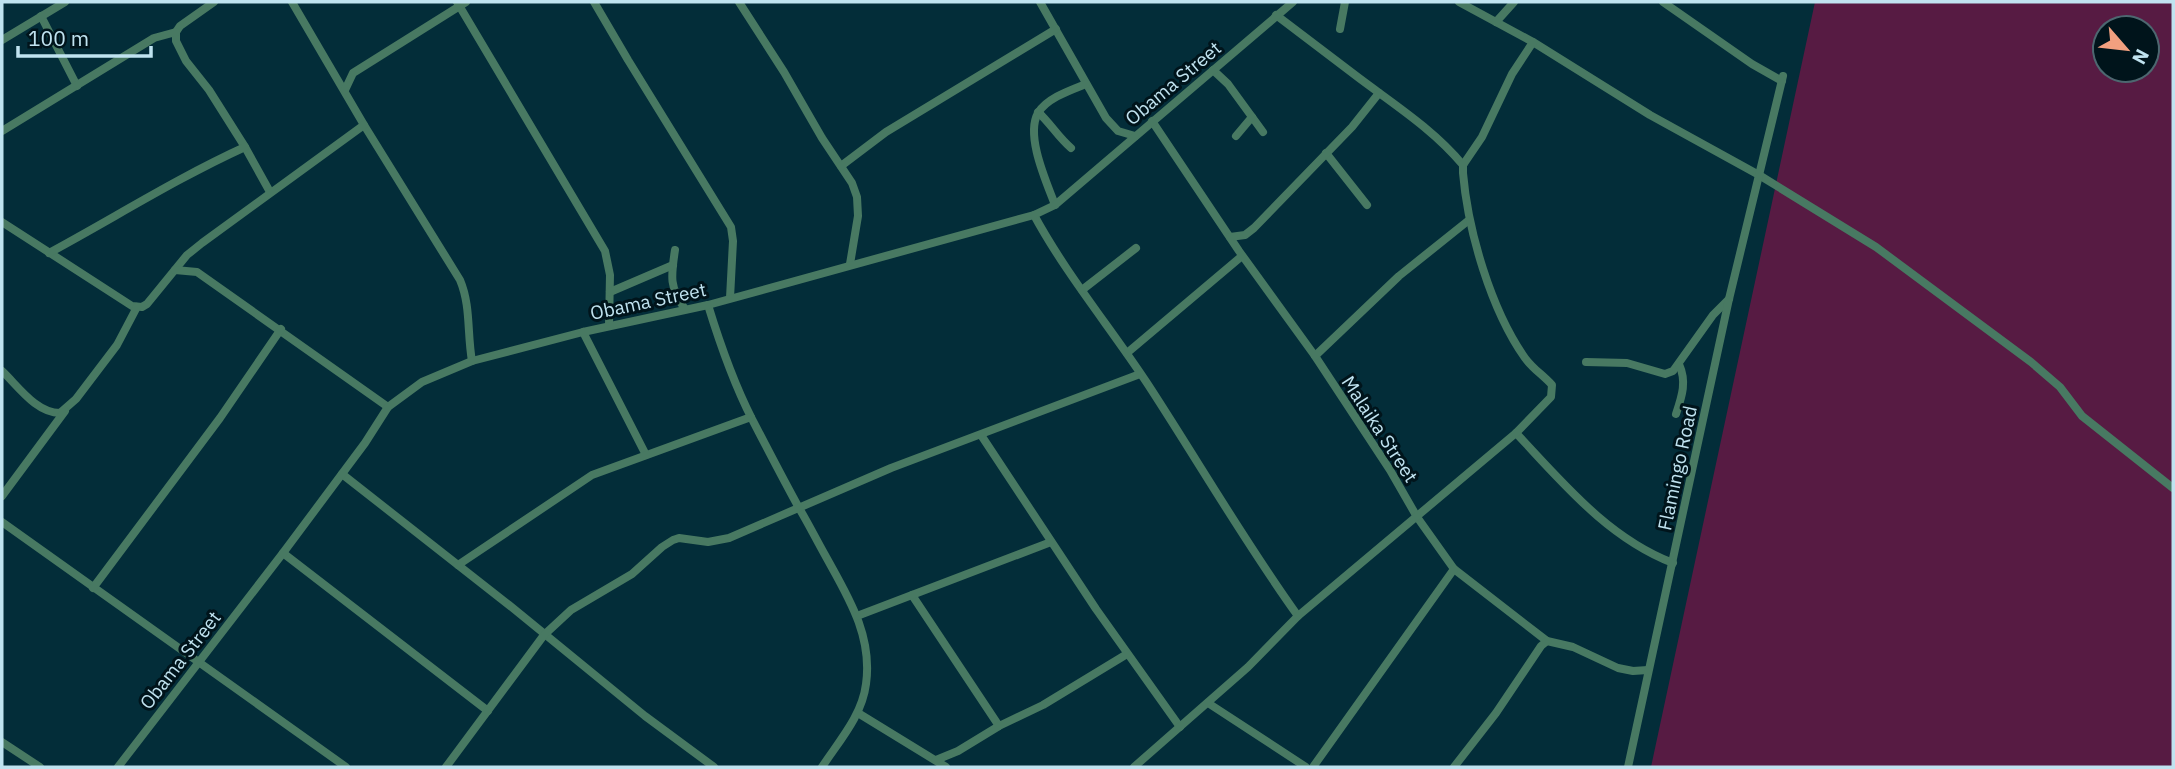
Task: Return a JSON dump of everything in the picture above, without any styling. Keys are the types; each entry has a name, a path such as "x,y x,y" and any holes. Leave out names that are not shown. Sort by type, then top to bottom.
{"street":[{"path":"2,40 65,2"},
{"path":"2,131 154,38 176,32 184,23 214,2"},
{"path":"292,2 460,280 467,296 468,340 472,361"},
{"path":"594,2 731,227 733,241 730,298"},
{"path":"739,2 852,183 857,197 856,239 850,264"},
{"path":"1040,2 1106,118 1118,131 1135,136"},
{"name":"Obama Street","path":"123,765 342,474 388,407 422,382 472,361 609,325 708,305 1034,215 1055,205 1293,2"},
{"path":"1340,29 1345,2"},
{"path":"1459,2 1533,42 1650,115 1759,176 1876,247 1983,324 2060,387 2082,416 2173,488"},
{"path":"1496,22 1514,2"},
{"name":"Flamingo Road","path":"1628,767 1729,299 1783,78 1752,64 1662,2"},
{"path":"345,90 353,73 461,3 605,251 609,263 609,325"},
{"path":"1134,767 1248,667 1298,616 1516,433 1551,397 1552,385 1533,368 1508,330 1490,290 1469,220 1463,165 1400,107 1276,15"},
{"path":"41,16 77,86"},
{"path":"841,166 886,132 1056,29"},
{"path":"176,32 176,41 186,61 209,90 270,192"},
{"path":"1463,165 1482,137 1512,74 1533,42"},
{"path":"1213,70 1228,84 1263,132"},
{"path":"1055,205 1038,158 1035,128 1038,112 1052,101 1086,84"},
{"path":"1126,353 1240,253 1245,235 1326,153 1379,93"},
{"path":"1038,112 1052,125 1058,137 1071,148"},
{"path":"1236,136 1252,117"},
{"name":"Malaika Street","path":"1152,121 1240,253 1315,356 1390,470 1417,517 1454,569 1547,641 1573,647 1618,668 1648,670"},
{"path":"2,222 136,307 147,304 174,270 202,243 364,125"},
{"path":"1118,131 1119,150"},
{"path":"49,253 111,220 187,174 245,147"},
{"path":"1326,153 1367,205"},
{"path":"1034,215 1053,251 1140,373 1256,557 1298,616"},
{"path":"1315,356 1399,276 1469,220"},
{"path":"1230,237 1245,235"},
{"path":"1082,290 1136,248"},
{"path":"675,250 672,286 685,309"},
{"path":"610,292 673,265"},
{"path":"174,270 198,272 388,407"},
{"path":"1586,362 1627,363 1665,374 1679,364 1713,315 1729,299"},
{"path":"708,305 724,357 751,417 857,616 865,641 866,685 859,713 822,767"},
{"path":"2,496 117,345 136,307"},
{"path":"93,588 220,418 281,329"},
{"path":"583,332 646,455"},
{"path":"1676,414 1684,389 1679,364"},
{"path":"2,371 28,397 45,409 60,414 67,409"},
{"path":"446,767 544,635 571,610 632,575 673,540 679,538 708,542 729,538 891,468 1140,373"},
{"path":"458,565 592,475 751,417"},
{"path":"1516,433 1594,514 1650,554 1673,562"},
{"path":"981,435 1127,654 1180,727"},
{"path":"342,474 645,716 714,767"},
{"path":"2,522 346,767"},
{"path":"857,616 1051,542"},
{"path":"283,553 488,711"},
{"path":"1312,767 1454,569"},
{"path":"912,595 999,726"},
{"path":"1454,767 1547,641"},
{"path":"936,760 1043,705 1127,654"},
{"path":"1208,703 1306,767"},
{"path":"859,713 946,767"},
{"path":"2,742 40,767"}],"shaded area":[{"path":"1815,2 2173,2 2173,767 1651,767"}]}
